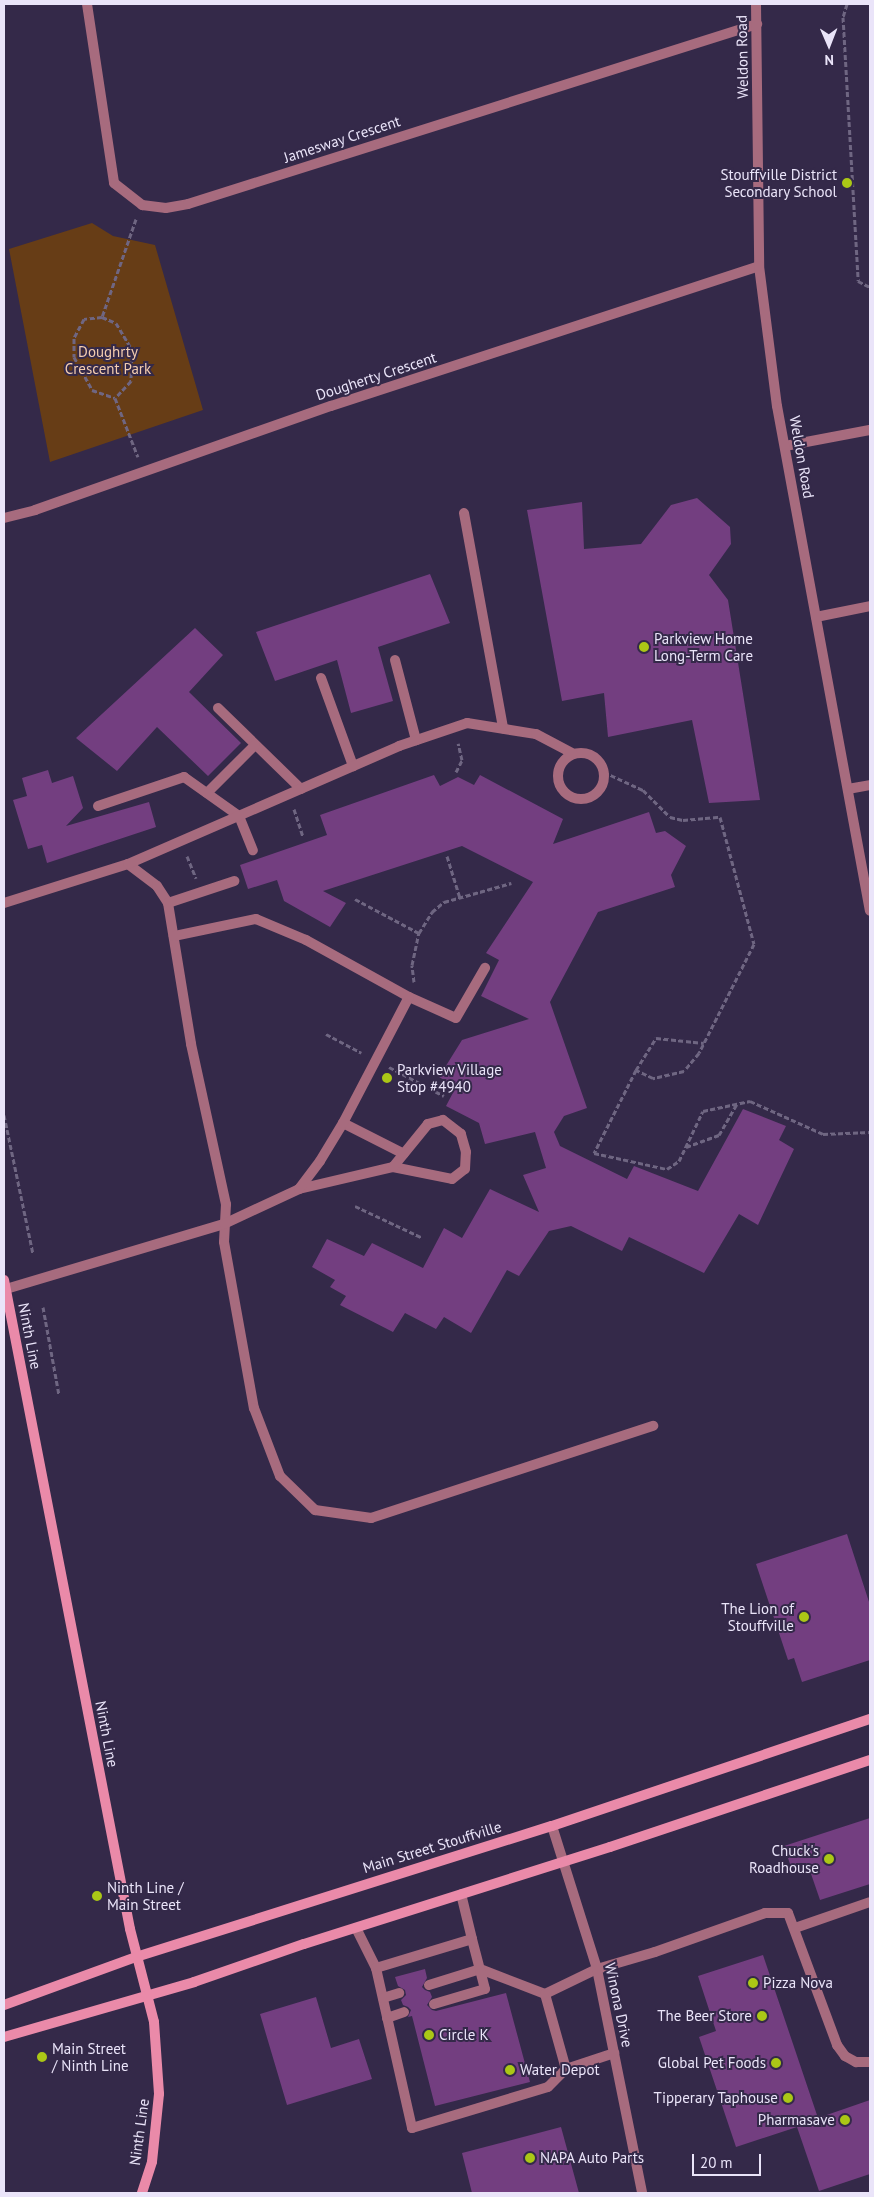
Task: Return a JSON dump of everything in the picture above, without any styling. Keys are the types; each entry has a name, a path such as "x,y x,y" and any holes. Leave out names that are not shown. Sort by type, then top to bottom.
{"main road":[{"name":"Ninth Line","path":"4,1286 136,1957 154,2022 159,2094 152,2162 142,2193"},
{"name":"Main Street Stouffville","path":"4,2005 136,1957 552,1826 870,1719"},
{"path":"4,2036 194,1982 870,1760"}],"street":[{"name":"Jamesway Crescent","path":"87,4 114,183 125,194 142,205 166,208 188,204 757,24"},
{"name":"Weldon Road","path":"756,4 759,266 785,446 870,911"},
{"name":"Dougherty Crescent","path":"4,518 35,510 331,406 759,266"},
{"path":"785,446 870,430"},
{"path":"464,513 503,728"},
{"path":"816,617 870,606"},
{"path":"394,660 416,740"},
{"path":"321,678 353,766"},
{"path":"218,708 301,789"},
{"path":"4,903 128,864 353,766 416,740 466,723 536,734 572,753 595,756 604,772 600,791 585,800 563,793 557,770 561,762 572,753"},
{"path":"207,793 255,745"},
{"path":"98,806 184,776 239,816 253,850"},
{"path":"848,789 870,785"},
{"path":"128,864 157,886 168,903 191,1044 226,1204 224,1242 254,1408 280,1476 315,1510 371,1518 654,1426"},
{"path":"168,903 234,881"},
{"path":"174,936 256,919 306,940 409,997 456,1018 484,968"},
{"path":"299,1189 320,1161 343,1123 409,997"},
{"path":"4,1286 224,1224 299,1189 393,1167 452,1179 465,1169 466,1152 461,1134 443,1120 428,1124 393,1167"},
{"path":"343,1123 404,1154"},
{"name":"Winona Drive","path":"552,1826 597,1969 642,2193"},
{"path":"434,2004 485,1990 461,1894"},
{"path":"795,1928 870,1902"},
{"path":"429,1985 480,1970 545,1994 597,1969 655,1952 765,1913 788,1913 837,2045 845,2056 856,2062 870,2062"},
{"path":"356,1928 376,1968 412,2128 548,2087 566,2069 614,2053"},
{"path":"376,1968 472,1939"},
{"path":"383,1998 399,1993"},
{"path":"545,1994 566,2069"},
{"path":"387,2018 404,2012"}],"path":[{"path":"847,4 843,17 858,281 870,287"},
{"path":"102,317 142,205"},
{"path":"115,398 131,381 132,350 116,323 102,317 84,319 74,338 74,357 92,390 115,398 144,472"},
{"path":"454,728 462,760 456,772"},
{"path":"604,772 643,790 670,816 683,820 720,817 754,944 704,1043 684,1071 653,1078 636,1070"},
{"path":"289,794 304,837"},
{"path":"181,841 202,891"},
{"path":"447,856 460,898"},
{"path":"409,997 415,986 412,965 419,934 432,912 444,902 511,883"},
{"path":"355,899 419,934"},
{"path":"704,1043 656,1038 636,1070 594,1152 666,1169 679,1161 703,1111 750,1101 823,1134 870,1132"},
{"path":"686,1147 719,1135 737,1104"},
{"path":"4,1115 33,1254"},
{"path":"355,1206 421,1237"},
{"path":"43,1307 59,1395"}],"green space":[{"name":"Doughrty Crescent Park","path":"92,223 113,236 155,245 203,410 50,462 9,249"}],"building":[{"name":"Parkview Home Long-Term Care","path":"697,498 730,527 731,544 709,575 728,600 760,800 709,803 692,720 608,737 604,693 562,701 527,510 582,502 584,549 641,544 671,505"},
{"path":"430,574 450,623 378,647 393,701 351,713 337,660 275,681 256,632"},
{"path":"195,628 223,655 189,692 241,743 208,776 157,727 117,771 76,738"},
{"path":"48,770 52,783 73,776 83,808 66,826 149,802 156,827 47,863 42,845 28,849 13,800 27,796 22,778"},
{"path":"434,775 440,786 458,777 474,785 480,775 563,819 553,844 649,812 656,833 665,831 686,846 671,875 675,887 598,912 550,1002 587,1108 564,1116 554,1132 560,1146 627,1179 634,1166 698,1191 743,1109 786,1126 779,1140 794,1149 758,1225 739,1214 704,1273 629,1237 622,1251 571,1226 549,1231 519,1276 507,1270 471,1333 444,1317 436,1329 405,1313 393,1332 340,1305 346,1296 330,1287 335,1280 312,1267 327,1239 364,1256 372,1243 423,1268 444,1228 462,1238 490,1189 539,1212 523,1175 546,1168 535,1132 485,1144 479,1123 446,1106 456,1087 439,1077 462,1040 529,1019 481,996 499,960 486,953 533,882 462,846 323,891 346,903 330,927 284,901 277,880 248,889 240,865 327,835 320,815"},
{"path":"847,1534 870,1605 870,1660 802,1682 794,1658 788,1660 756,1564"},
{"name":"Chuck's Roadhouse","path":"870,1818 870,1884 820,1900 809,1868 793,1873 784,1846"},
{"path":"763,1955 818,2118 870,2100 870,2174 819,2191 797,2127 736,2147 699,2037 716,2031 698,1976"},
{"path":"425,1969 427,1978 422,1987 430,1992 432,1997 427,2005 432,2010 436,2011 506,1993 530,2082 435,2106 412,2016 408,2017 411,2010 403,2005 401,2000 406,1995 405,1990 398,1986 395,1977"},
{"path":"316,1997 331,2048 359,2039 372,2079 287,2105 260,2014"},
{"path":"561,2127 579,2193 472,2193 462,2153"}],"place":[{"name":"Stouffville District Secondary School","path":"847,183"},
{"name":"Parkview Home Long-Term Care","path":"644,647"},
{"name":"Parkview Village Stop #4940","path":"387,1078"},
{"name":"The Lion of Stouffville","path":"804,1617"},
{"name":"Chuck's Roadhouse","path":"829,1859"},
{"name":"Ninth Line / Main Street","path":"97,1896"},
{"name":"Pizza Nova","path":"753,1983"},
{"name":"The Beer Store","path":"762,2016"},
{"name":"Circle K","path":"429,2035"},
{"name":"Main Street / Ninth Line","path":"42,2057"},
{"name":"Global Pet Foods","path":"776,2063"},
{"name":"Water Depot","path":"510,2070"},
{"name":"Tipperary Taphouse","path":"788,2098"},
{"name":"Pharmasave","path":"845,2120"},
{"name":"NAPA Auto Parts","path":"530,2158"}]}
